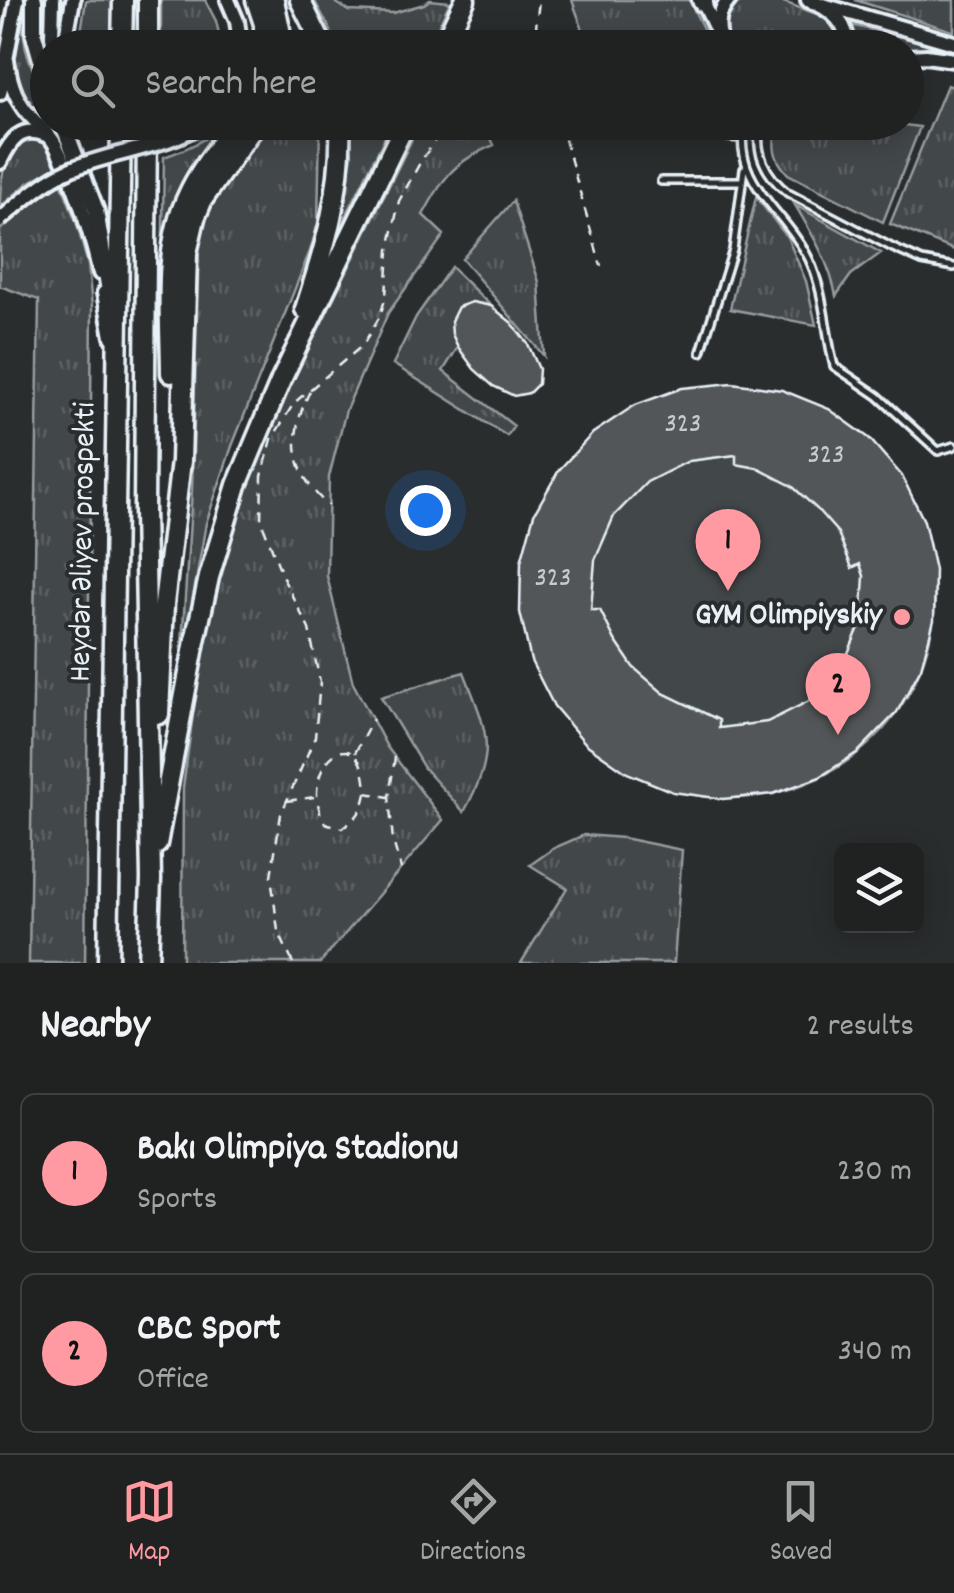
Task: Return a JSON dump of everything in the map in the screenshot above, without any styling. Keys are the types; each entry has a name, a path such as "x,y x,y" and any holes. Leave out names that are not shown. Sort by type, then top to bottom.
{"highway":[{"path":"122,0 122,30"},
{"path":"148,0 148,30"},
{"path":"256,0 264,30"},
{"path":"274,0 280,30"},
{"path":"300,0 315,30"},
{"path":"451,30 465,0"},
{"name":"Heydər Əliyev prospekti","path":"108,963 118,369 112,140"},
{"name":"Heydər Əliyev prospekti","path":"147,140 144,512 151,879 148,963"},
{"path":"151,879 170,464 173,246 189,191 224,140"},
{"path":"164,604 181,461 187,253 203,199 244,140"},
{"path":"281,380 324,248 339,170 340,140"},
{"path":"151,879 194,640 237,486 281,380 397,140"}],"main road":[{"path":"0,94 18,0"},
{"path":"34,0 34,30"},
{"path":"52,30 53,0"},
{"path":"68,30 73,0"},
{"path":"228,0 238,30"},
{"path":"719,30 721,10 729,0"},
{"path":"808,0 908,30"},
{"path":"703,1 717,30"},
{"path":"823,6 845,30"},
{"path":"924,35 954,43"},
{"path":"924,56 954,60"},
{"path":"7,60 16,96 30,113"},
{"path":"0,162 8,144 30,132"},
{"path":"52,140 94,248 118,369"},
{"path":"69,140 101,232 118,369"},
{"path":"0,220 58,176 166,140"}],"lane":[{"path":"701,352 733,250 745,166 742,140"},
{"path":"758,140 767,172 788,193 892,248 922,261 954,267"},
{"path":"745,166 808,258 820,286 834,366 878,396 938,451 954,446"},
{"path":"661,181 742,181"}],"path":[{"path":"536,30 539,0"},
{"path":"292,963 278,931 272,876 281,814 315,737 320,682 310,630 260,520 262,476 272,439 294,403 364,344 380,316 399,201 435,140"},
{"path":"565,140 601,266"},
{"path":"313,385 298,414 295,443 300,467 313,492 329,506"},
{"path":"355,754 373,720"},
{"path":"337,752 355,754 366,775 366,793 363,808 342,828 325,822 318,811 315,796 320,774 337,752"},
{"path":"395,757 389,797 393,841 401,868"},
{"path":"366,793 389,797"},
{"path":"287,801 315,796"}],"green space":[{"path":"86,0 113,0 113,30 81,30"},
{"path":"161,0 205,0 218,30 161,30"},
{"path":"314,0 332,0 349,11 393,13 430,0 450,2 436,30 330,30"},
{"path":"572,0 689,0 704,30 583,30"},
{"path":"744,0 778,0 822,16 835,30 728,30 728,15"},
{"path":"855,0 954,0 954,32 953,31"},
{"path":"22,22 30,62 30,109 19,94 16,58"},
{"path":"924,42 949,48 947,52 924,51"},
{"path":"947,85 954,87 954,250 890,224"},
{"path":"19,138 42,140 57,166 28,183 0,207 4,171"},
{"path":"221,140 162,284 164,157 196,143"},
{"path":"259,140 320,140 318,223 206,523 180,674 192,490 199,242 214,198"},
{"path":"351,140 384,140 337,234 352,156"},
{"path":"412,140 492,140 494,145 451,172 423,215 444,235 388,313 346,410 329,477 327,576 353,683 387,747 443,820 320,963 182,963 183,787 199,671 223,565 259,450"},
{"path":"775,140 915,140 883,222 788,174 776,156"},
{"path":"61,182 88,265 92,307 85,963 29,963 39,300 0,286 0,230 33,200"},
{"path":"756,197 787,237 806,281 816,325 730,309"},
{"path":"513,201 539,282 544,356 462,259"},
{"path":"795,205 881,253 851,275 836,296 825,260"},
{"path":"451,267 491,306 472,302 458,307 452,327 458,347 443,371 514,426 507,436 393,364 416,317"},
{"path":"730,388 770,392 809,403 844,422 875,448 901,479 920,514 931,553 935,593 931,633 920,672 901,707 875,738 844,764 809,783 770,794 730,798 690,794 651,783 616,764 585,738 559,707 540,672 529,633 525,593 529,553 540,514 559,479 585,448 616,422 651,403 690,392"},
{"path":"464,672 486,742 482,773 464,812 424,768 381,697"},
{"path":"584,835 682,850 674,963 521,963 567,888 530,865 554,848"}],"building":[{"path":"472,302 491,306 512,323 528,344 539,369 538,384 529,393 514,396 493,386 458,347 451,321 458,307"},
{"path":"732,383 782,390 829,409 869,438 902,476 924,521 935,570 934,620 921,668 897,712 858,752 820,777 773,794 723,799 673,792 627,773 586,744 554,706 531,661 520,612 521,562 534,514 559,470 593,433 635,405 682,388","holes":["736,455 736,464 757,468 792,486 838,533 852,568 860,564 864,576 861,623 842,667 809,701 767,722 719,728 719,720 663,693 633,667 600,610 591,610 595,560 614,516 647,482 689,461"]}],"place":[{"name":"Bakı Olimpiya Stadionu","path":"728,591"},
{"name":"GYM Olimpiyskiy","path":"902,617"},
{"name":"CBC Sport","path":"838,735"}]}
